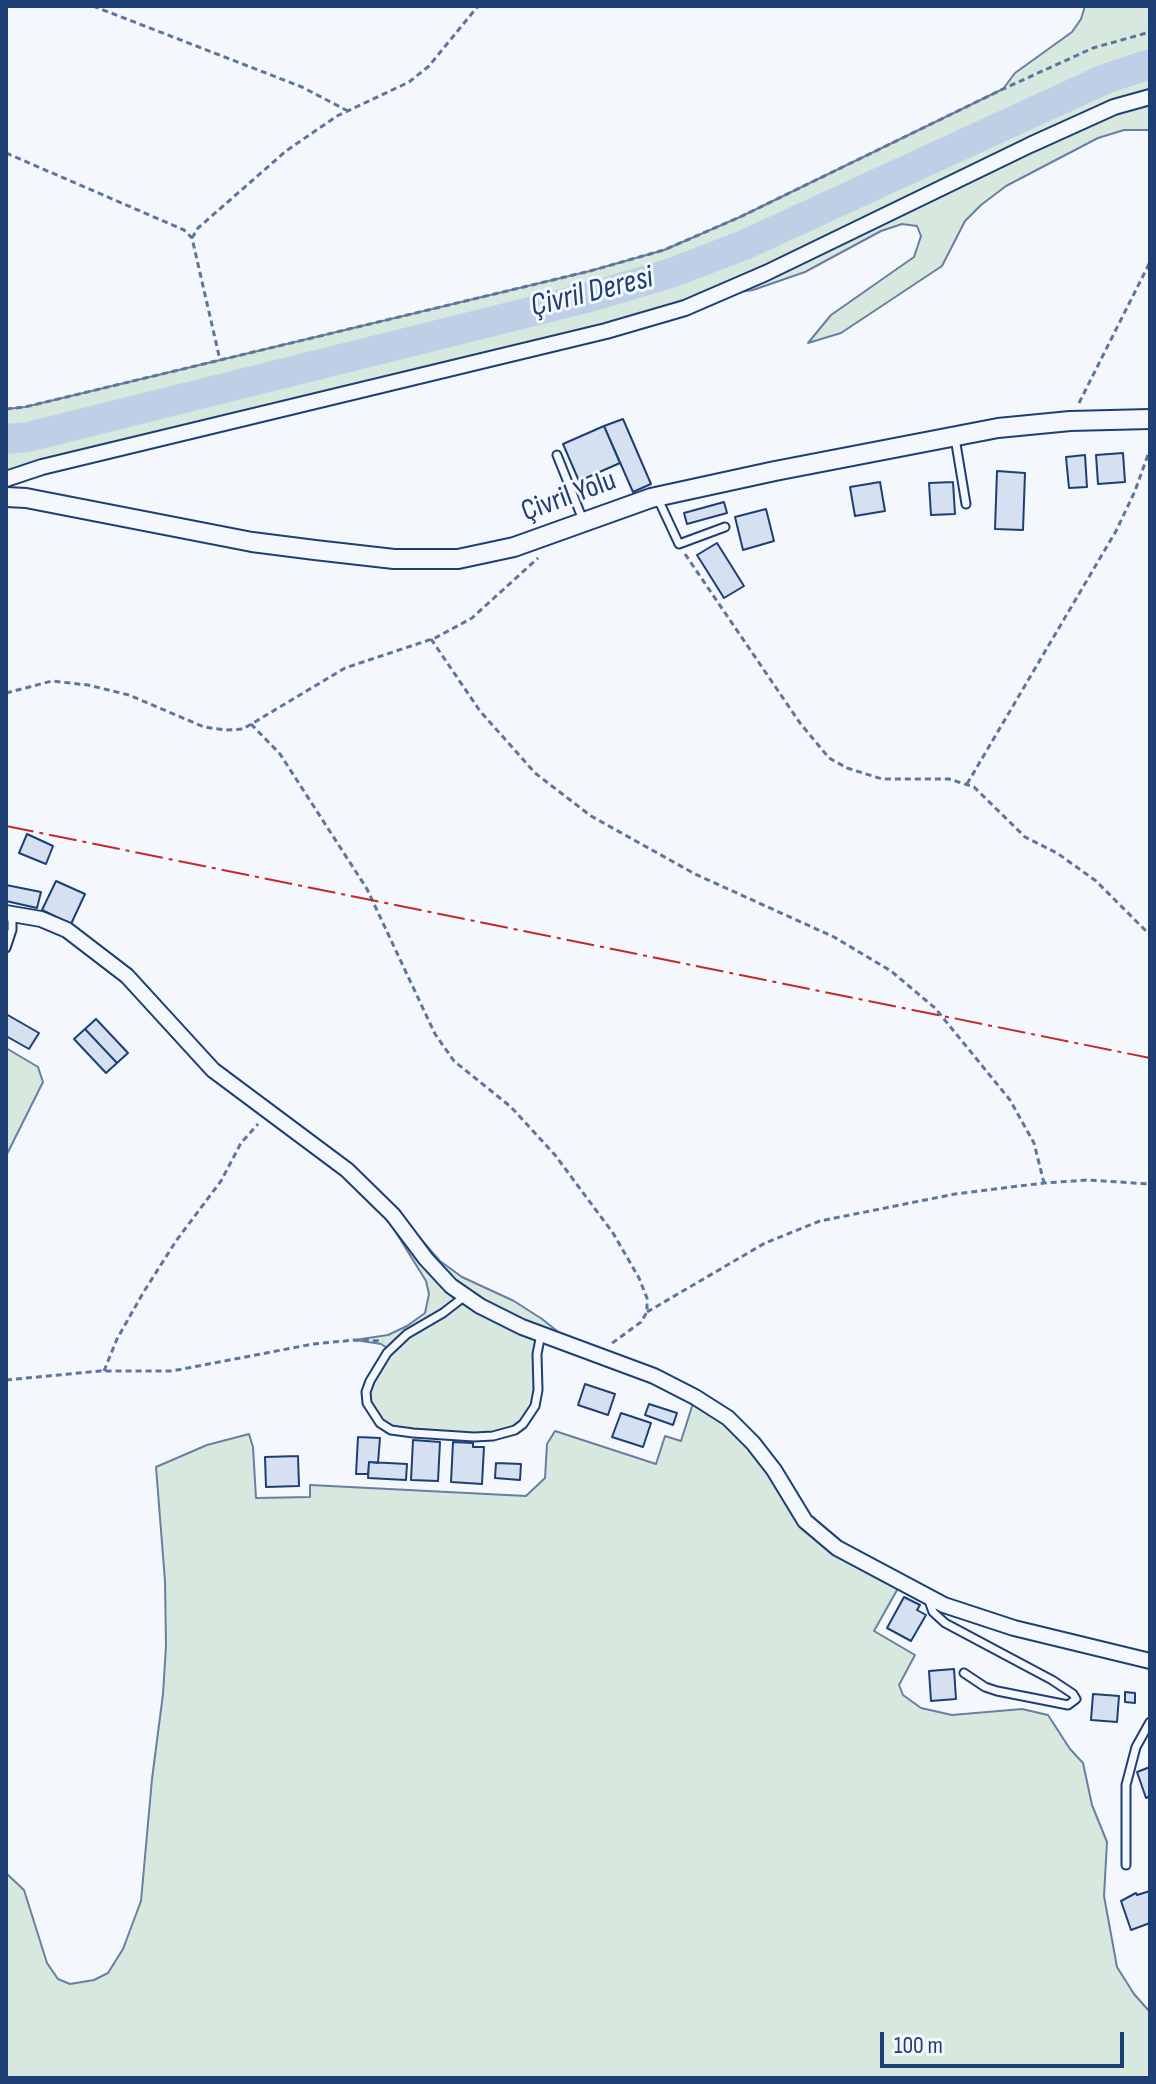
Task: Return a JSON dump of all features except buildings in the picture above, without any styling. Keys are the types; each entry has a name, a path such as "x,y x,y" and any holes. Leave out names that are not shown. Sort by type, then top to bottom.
{"street":[{"path":"6,479 42,467 606,331 685,308 766,273 1058,132 1114,107 1150,97"},
{"name":"Çivril Yolu","path":"6,497 79,507 252,542 433,561 484,555 657,497 955,436 1070,421 1150,419"},
{"path":"9,914 41,919 67,930 127,976 213,1070 347,1170 393,1215 451,1286 465,1296 541,1334 598,1353 695,1397 728,1418 774,1470 805,1521 837,1548 944,1605 1014,1628 1150,1661"}],"lane":[{"path":"955,436 966,504"},
{"path":"557,455 584,522"},
{"path":"657,497 679,544 725,527"},
{"path":"6,948 12,930 9,914"},
{"path":"465,1296 396,1343 370,1381 366,1392 367,1403 380,1423 391,1430 493,1436 515,1430 530,1417 538,1390 537,1354 541,1334"},
{"path":"927,1596 933,1612 945,1623 1068,1689 1076,1699 1068,1705 997,1691 964,1673"},
{"path":"1126,1865 1126,1785 1136,1747 1150,1722"}],"path":[{"path":"93,6 302,87 349,111"},
{"path":"192,238 198,228 286,151 337,116 409,82 429,66 478,6"},
{"path":"6,409 25,407 590,271 664,250 740,217 1093,48 1150,32"},
{"path":"6,153 184,230 192,238 220,360"},
{"path":"1070,421 1150,262"},
{"path":"967,784 1116,531 1150,449"},
{"path":"679,544 815,745 829,758 847,768 882,779 949,779 974,787 1025,837 1057,853 1096,881 1150,935"},
{"path":"6,693 52,681 88,685 129,695 204,727 243,729 345,668 431,639 472,618 540,556"},
{"path":"431,639 480,711 535,773 591,816 695,874 834,937 891,971 935,1008 1010,1100 1034,1143 1044,1183"},
{"path":"251,724 280,754 367,889 435,1034 454,1061 511,1107 585,1192 639,1278 647,1298 647,1312"},
{"path":"104,1371 137,1305 176,1241 221,1181 241,1143 270,1112"},
{"path":"598,1353 641,1322 647,1312 765,1243 820,1221 942,1196 1044,1183 1088,1180 1150,1184"},
{"path":"6,1380 104,1371 172,1371 313,1344 355,1340 396,1343"}],"shaded area":[{"path":"1085,6 1150,6 1150,130 1124,130 1098,138 1006,186 965,221 942,266 841,333 808,343 831,315 914,257 921,236 917,226 902,224 881,231 805,272 753,290 713,296 685,308 6,479 6,409 25,407 590,271 664,250 740,217 1003,89 1015,73 1072,32"},
{"path":"6,1048 38,1067 43,1082 6,1156"},
{"path":"374,1197 399,1214 440,1261 462,1277 514,1301 576,1346 541,1334 538,1390 523,1424 493,1436 391,1430 372,1415 366,1392 387,1348 381,1344 355,1340 388,1335 407,1326 425,1313 429,1294 426,1281"},
{"path":"695,1397 728,1418 805,1521 901,1583 874,1631 915,1655 899,1685 903,1695 921,1708 952,1715 1022,1709 1048,1715 1083,1763 1092,1805 1107,1842 1104,1896 1117,1967 1150,2012 1150,2078 6,2078 6,1873 24,1890 47,1963 58,1979 70,1984 94,1980 108,1973 123,1949 141,1901 166,1646 165,1581 156,1467 207,1445 249,1434 253,1447 256,1498 310,1497 310,1485 526,1496 545,1478 547,1444 555,1431 656,1464 665,1436 681,1441"}],"waterway":[{"name":"Çivril Deresi","path":"6,439 28,437 594,296 671,273 744,245 1105,79 1150,64"}],"power":[{"path":"6,826 1150,1058"}]}
